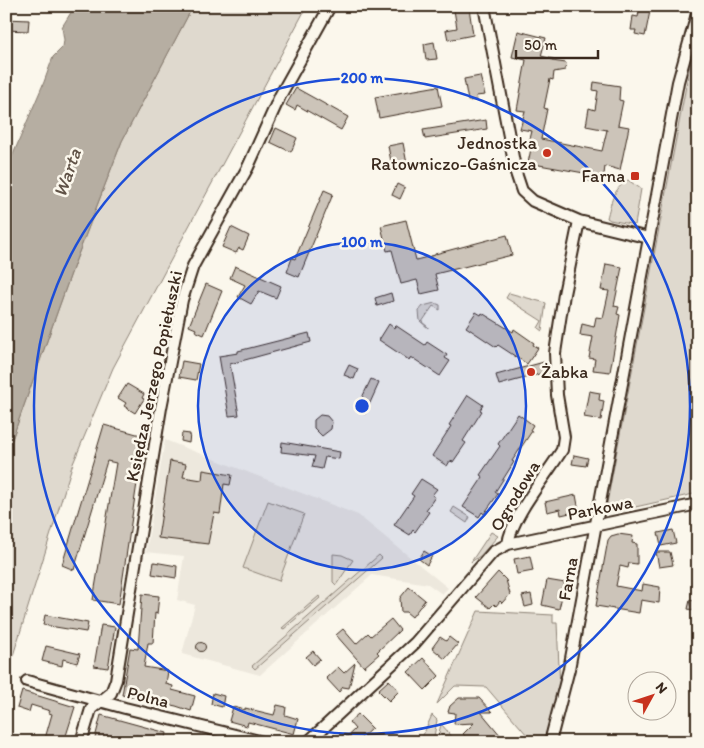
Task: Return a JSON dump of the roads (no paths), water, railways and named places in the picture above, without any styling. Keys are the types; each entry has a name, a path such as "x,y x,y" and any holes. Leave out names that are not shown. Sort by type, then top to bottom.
{"street":[{"name":"Księdza Jerzego Popiełuszki","path":"81,742 90,712 111,693 116,680 160,408 182,300 194,266 248,168 280,96 330,6"},
{"path":"484,6 516,174 522,191 533,201 579,221 649,238"},
{"name":"Farna","path":"550,742 565,688 678,82 698,10"},
{"name":"Ogrodowa","path":"308,742 415,643 493,552 508,544 510,533 517,519 564,446 555,378 555,353 564,294 579,221"},
{"name":"Parkowa","path":"508,544 698,504"},
{"name":"Polna","path":"27,681 100,702 263,742"}],"water":[{"name":"Warta","path":"75,6 193,6 122,141 74,265 6,456 6,171 53,57 63,47 62,27"}],"place":[{"name":"Jednostka Ratowniczo-Gaśnicza","path":"547,153"},
{"name":"Farna","path":"635,176"},
{"name":"Żabka","path":"531,372"}]}
